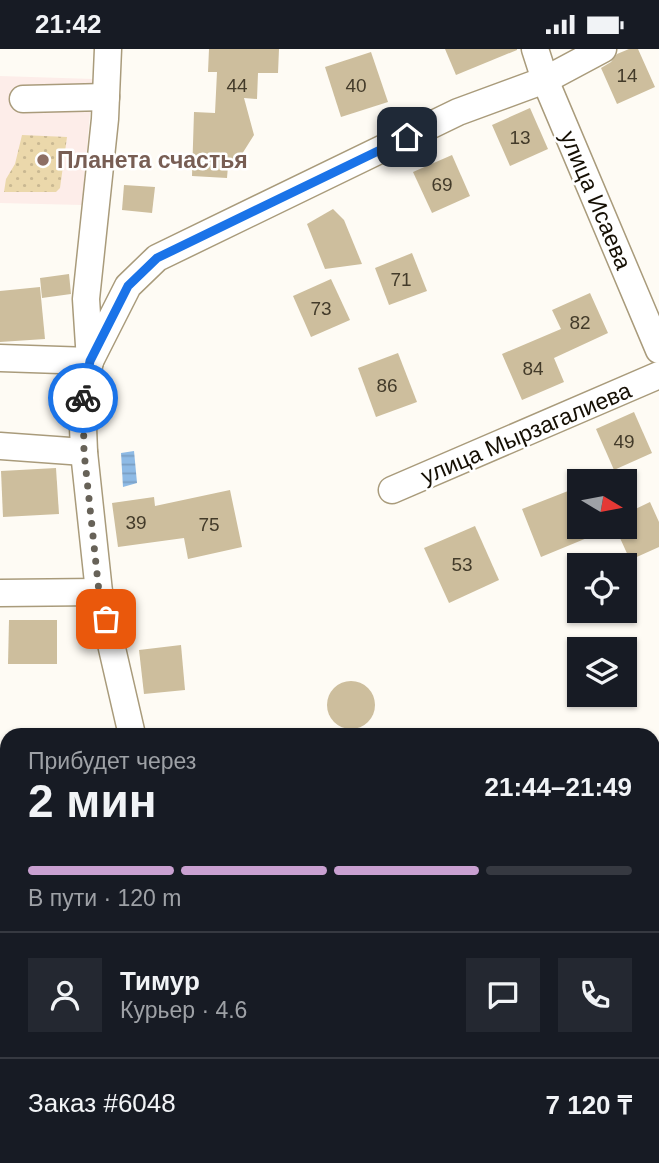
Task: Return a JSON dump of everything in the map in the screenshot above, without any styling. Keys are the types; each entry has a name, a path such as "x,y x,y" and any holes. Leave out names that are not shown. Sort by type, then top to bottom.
{"street":[{"path":"108,49 106,97 86,299 90,361 82,402 84,452 99,592 130,728"},
{"name":"улица Исаева","path":"535,49 545,80 659,350"},
{"path":"90,361 128,286 157,258 458,112 545,80 603,49"},
{"path":"23,99 106,97"},
{"path":"0,358 90,361"},
{"name":"улица Мырзагалиева","path":"392,491 659,375"},
{"path":"0,446 84,452"},
{"path":"0,593 99,592"}],"shaded area":[{"name":"Планета счастья","path":"0,76 93,79 82,205 0,203"},
{"path":"22,135 67,137 60,188 56,192 4,192"}],"water":[{"path":"134,451 137,483 123,487 121,453"}],"building":[{"path":"209,49 279,49 278,73 258,73 257,99 244,98 254,135 242,154 242,166 228,166 227,178 192,176 194,112 215,113 217,72 208,72"},
{"path":"445,49 517,49 517,50 456,75"},
{"path":"638,49 655,87 617,104 601,68 617,54"},
{"path":"371,52 388,102 341,117 325,67"},
{"path":"530,108 548,149 510,166 492,125"},
{"path":"452,155 470,196 432,213 413,172"},
{"path":"124,185 155,187 152,213 122,210"},
{"path":"333,209 344,220 362,264 325,269 307,224"},
{"path":"412,253 427,291 389,305 375,268"},
{"path":"69,274 71,294 42,298 40,278"},
{"path":"331,279 350,320 311,337 293,296"},
{"path":"40,287 45,339 0,342 0,291"},
{"path":"590,293 608,333 554,358 564,382 522,400 502,354 561,329 552,310"},
{"path":"398,353 417,402 376,417 358,368"},
{"path":"634,412 652,453 614,469 596,429"},
{"path":"56,468 59,514 3,517 1,471"},
{"path":"230,490 242,547 188,559 184,538 118,547 112,503 154,497 155,506"},
{"path":"567,491 567,539 585,539 541,557 522,509"},
{"path":"650,502 659,522 659,547 637,557 637,553 627,553 620,539 637,539 637,508"},
{"path":"475,526 499,580 449,603 424,548"},
{"path":"9,620 57,620 57,664 8,664"},
{"path":"181,645 185,690 144,694 139,650"},
{"path":"342,683 360,683 368,688 373,696 373,714 368,722 360,727 342,727 334,722 329,714 329,696 334,688"}],"way so far":[{"path":"83,398 84,452 99,592 106,619"}],"place":[{"name":"Планета счастья","path":"43,160"}],"route":[{"path":"83,398 90,361 128,286 157,258 407,137"}]}
